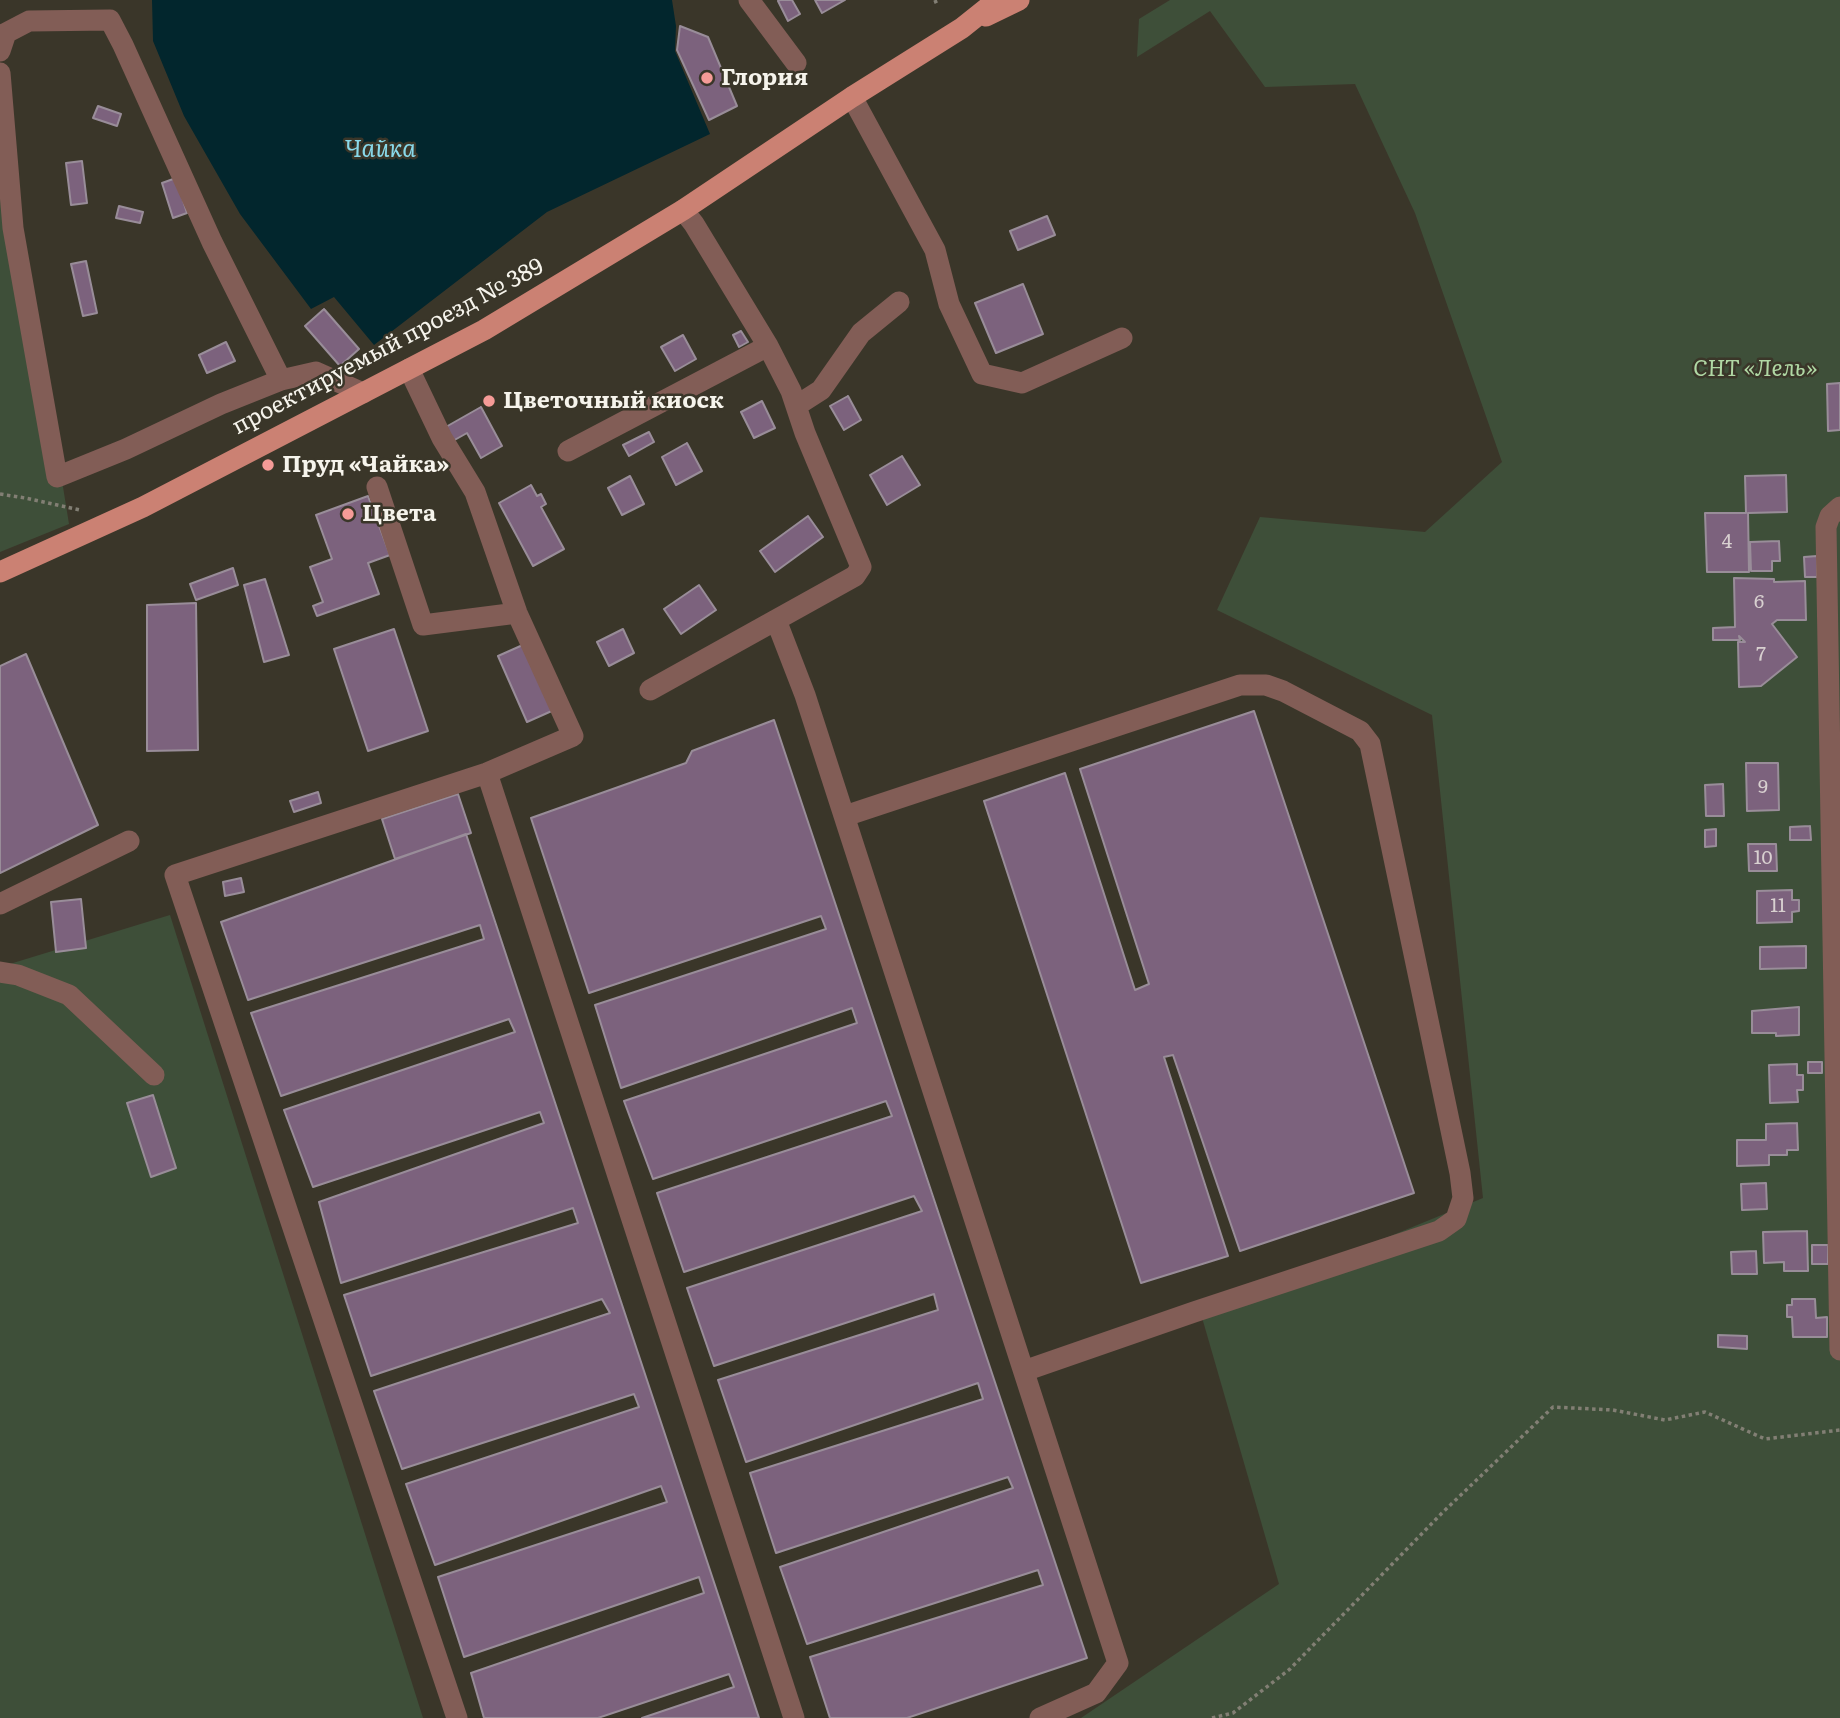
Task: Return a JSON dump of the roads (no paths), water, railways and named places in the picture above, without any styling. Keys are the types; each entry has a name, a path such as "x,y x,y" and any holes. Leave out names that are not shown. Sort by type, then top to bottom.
{"main road":[{"name":"проектируемый проезд № 389","path":"962,28 997,0"},
{"name":"проектируемый проезд № 389","path":"0,572 142,507 484,330 683,210 852,96 962,28 1019,0"}],"street":[{"path":"749,0 796,63"},
{"path":"0,51 6,33 29,21 112,10 123,45 212,242 281,380"},
{"path":"0,73 13,228 57,477 281,380 316,372 363,393"},
{"path":"852,96 935,250 949,304 982,374 1022,383 1122,338"},
{"path":"650,690 855,576 861,567 810,445 791,391 768,346 683,210"},
{"path":"796,406 821,390 861,333 899,302"},
{"path":"568,451 768,346"},
{"path":"409,369 442,438 475,492 517,612 573,736 487,773 175,875 457,1718"},
{"path":"377,487 423,625 517,612"},
{"path":"1840,507 1830,516 1826,527 1840,1350"},
{"path":"776,620 805,695 845,816 1118,1663 1096,1693 1040,1718"},
{"path":"845,816 1240,685 1266,685 1283,691 1360,731 1370,744 1460,1173 1463,1198 1456,1219 1439,1231 1024,1371"},
{"path":"487,773 794,1718"},
{"path":"0,904 128,841"},
{"path":"0,972 18,975 69,995 154,1075"}],"water":[{"name":"Чайка","path":"152,0 672,0 676,26 675,51 710,134 547,212 374,345 334,297 311,309 240,214 184,116 153,41"}],"place":[{"name":"Глория","path":"707,78"},
{"name":"Цветочный киоск","path":"489,401"},
{"name":"Пруд «Чайка»","path":"268,465"},
{"name":"Цвета","path":"348,514"}],"park label":[{"name":"СНТ «Лель»","path":"1755,369"}]}
